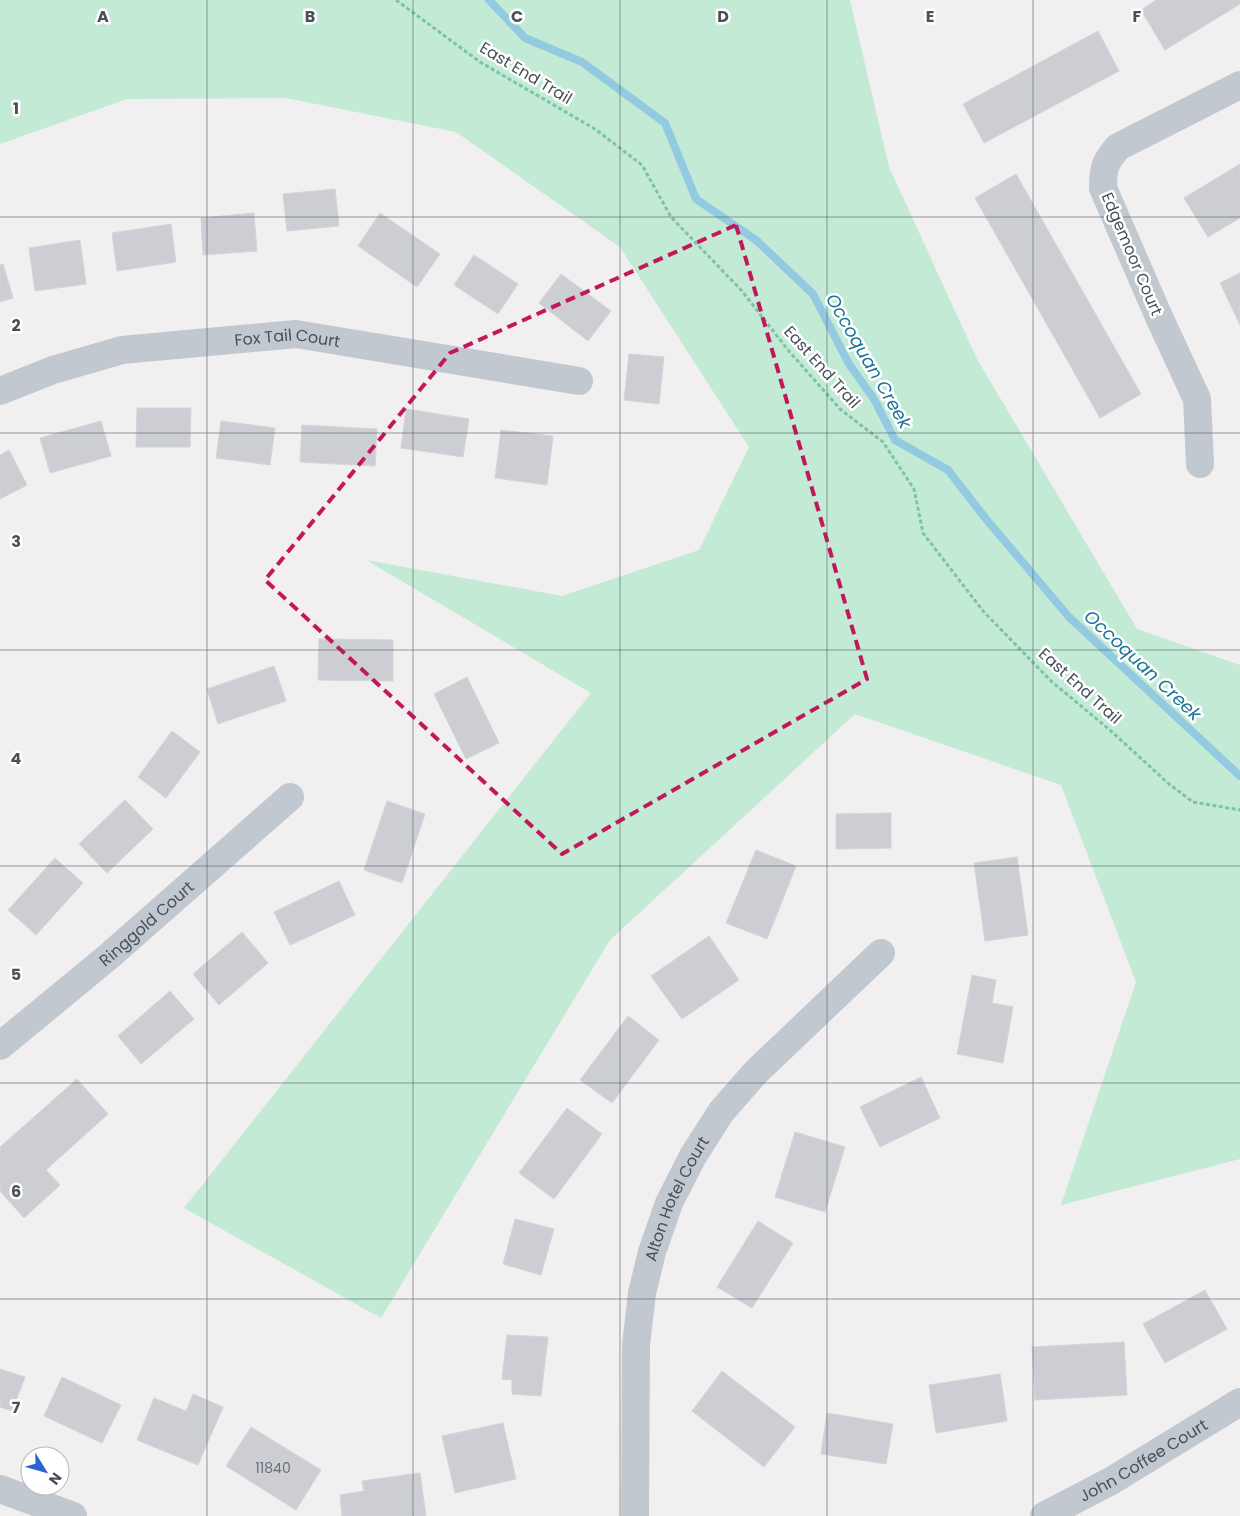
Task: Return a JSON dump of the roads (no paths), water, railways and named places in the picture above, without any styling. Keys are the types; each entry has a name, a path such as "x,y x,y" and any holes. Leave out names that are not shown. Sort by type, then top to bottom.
{"street":[{"name":"Edgemoor Court","path":"1200,464 1197,399 1158,317 1103,188 1103,172 1107,159 1118,147 1240,85"},
{"name":"Fox Tail Court","path":"0,391 53,370 122,350 296,334 579,381"},
{"name":"Ringgold Court","path":"0,1046 108,957 290,796"},
{"name":"Alton Hotel Court","path":"635,1516 636,1345 642,1293 652,1252 669,1203 692,1156 727,1106 756,1072 881,953"},
{"name":"John Coffee Court","path":"1044,1516 1111,1482 1240,1402"},
{"path":"0,1489 73,1516"}],"waterway":[{"name":"Occoquan Creek","path":"489,0 525,38 582,62 665,123 696,199 756,240 813,294 849,364 874,399 895,440 948,470 986,519 1069,617 1240,776"}]}
